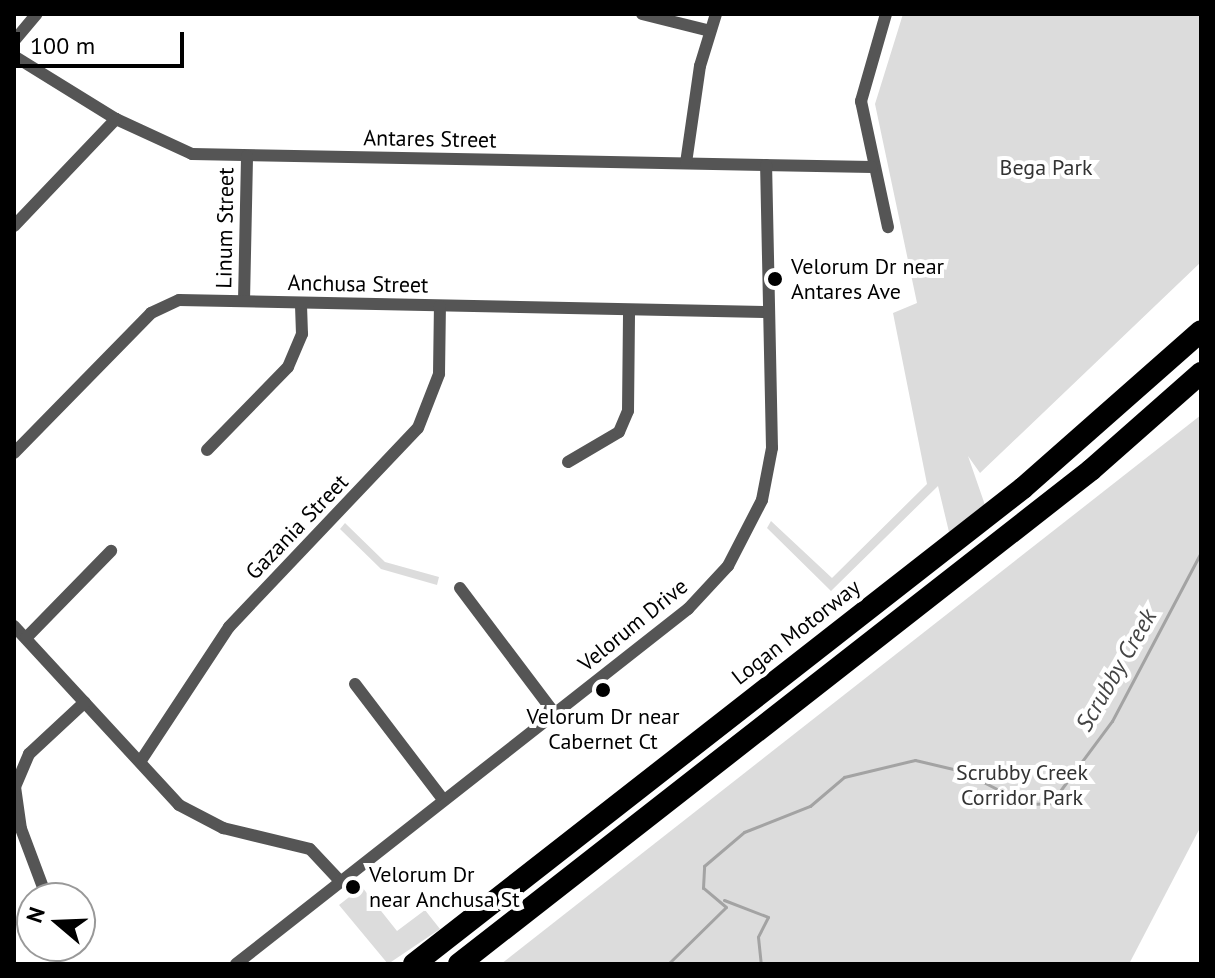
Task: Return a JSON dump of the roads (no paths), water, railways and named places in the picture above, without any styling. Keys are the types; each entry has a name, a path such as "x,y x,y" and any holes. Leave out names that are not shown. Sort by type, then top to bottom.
{"highway":[{"name":"Logan Motorway","path":"414,964 987,517 1201,331"},
{"path":"459,964 963,570 1201,373"}],"street":[{"path":"14,41 37,14"},
{"path":"642,14 710,31"},
{"path":"686,163 710,31 716,14"},
{"path":"886,14 862,87 872,167 888,227"},
{"name":"Antares Street","path":"14,56 116,119 175,150 247,156 872,167"},
{"path":"14,226 116,119"},
{"name":"Linum Street","path":"244,301 247,156"},
{"name":"Velorum Drive","path":"236,964 341,882 441,797 555,714 688,609 747,534 772,448 764,312 766,165"},
{"name":"Anchusa Street","path":"14,453 164,304 244,301 764,312"},
{"path":"207,450 288,367 302,334 301,303"},
{"name":"Gazania Street","path":"140,762 229,627 418,428 439,374 440,306"},
{"path":"568,462 603,448 624,421 629,310"},
{"path":"26,638 111,551"},
{"path":"460,588 555,714"},
{"path":"14,626 140,762 201,820 310,849 341,882"},
{"path":"355,684 441,797"},
{"path":"41,882 21,829 15,787 29,754 85,702"}],"waterway":[{"name":"Scrubby Creek","path":"668,964 726,907 703,888 704,866 744,832 810,806 844,777 915,760 962,771 1026,804 1051,803 1112,721 1201,552"},
{"path":"724,900 768,917 758,937 761,964"}],"place":[{"name":"Velorum Dr near Antares Ave","path":"775,279"},
{"name":"Velorum Dr near Cabernet Ct","path":"603,690"},
{"name":"Velorum Dr near Anchusa St","path":"353,887"}],"park label":[{"name":"Bega Park","path":"1046,168"},
{"name":"Scrubby Creek Corridor Park","path":"1022,784"}]}
